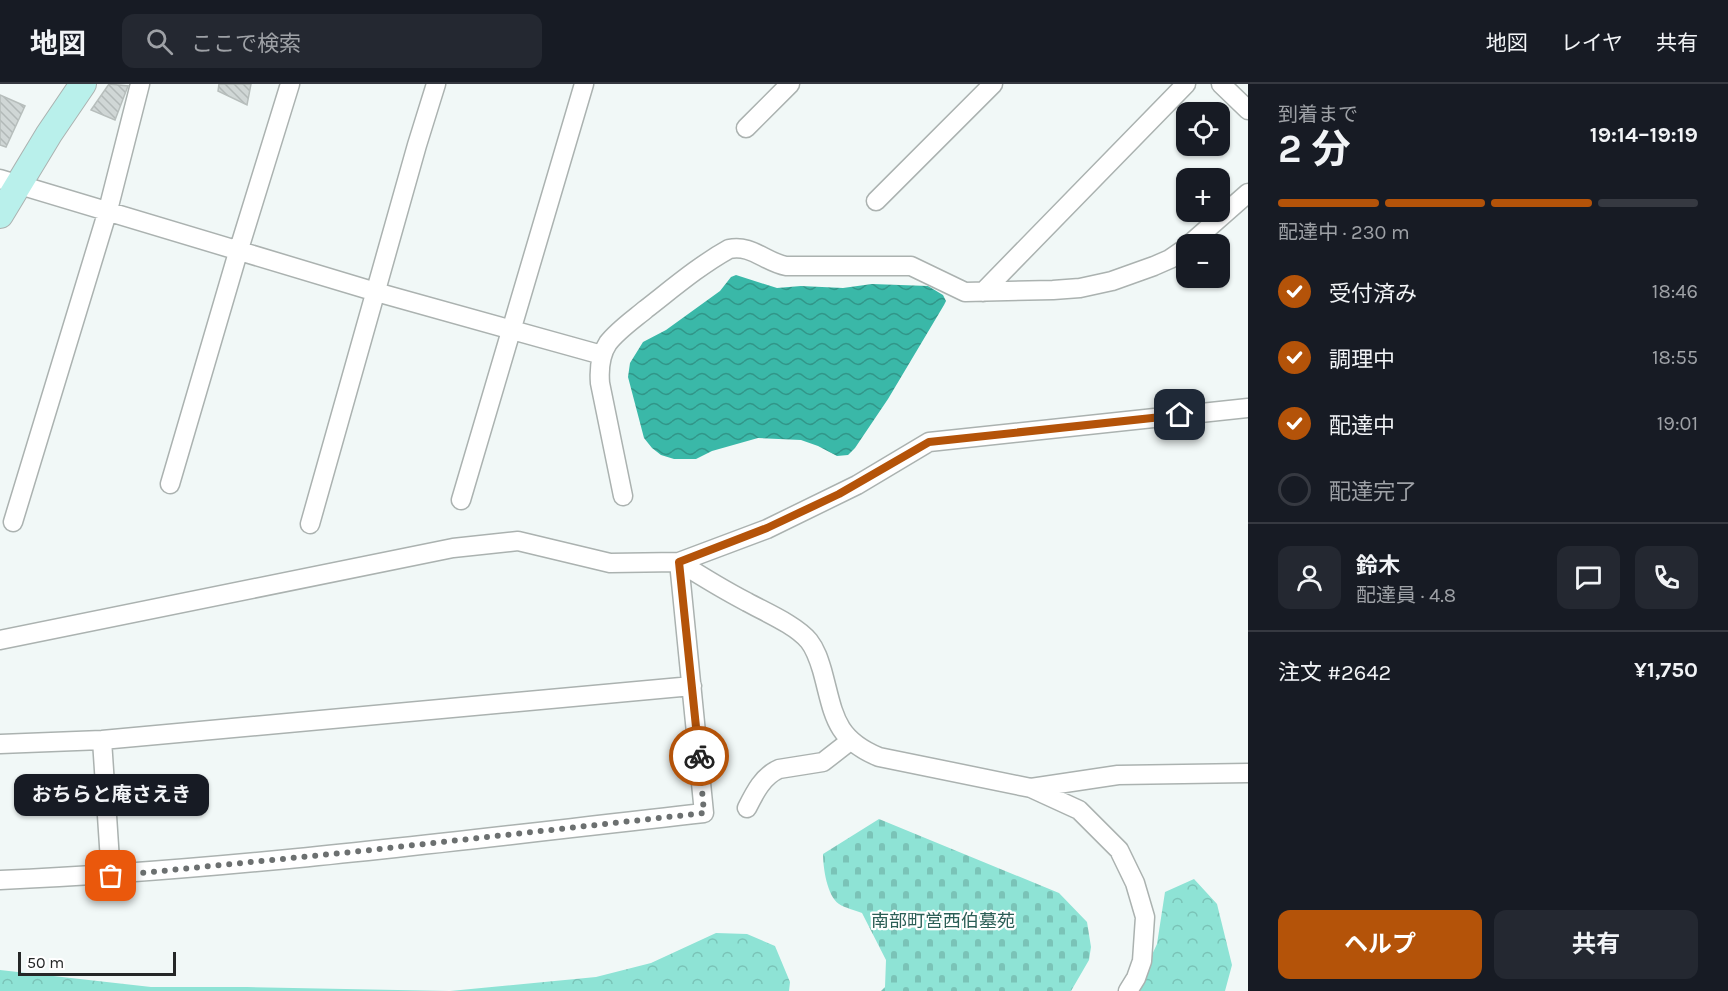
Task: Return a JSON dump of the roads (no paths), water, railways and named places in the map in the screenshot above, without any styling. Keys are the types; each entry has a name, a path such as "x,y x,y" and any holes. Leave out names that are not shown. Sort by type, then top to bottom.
{"street":[{"path":"0,215 9,182 49,134 83,84"},
{"path":"13,522 108,210 140,84"},
{"path":"170,484 290,84"},
{"path":"310,524 436,84"},
{"path":"461,500 584,84"},
{"path":"746,128 790,84"},
{"path":"876,201 993,84"},
{"path":"983,292 1186,84"},
{"path":"1221,84 1248,110"},
{"path":"9,182 239,249 376,292 602,355"},
{"path":"1201,234 1248,193"},
{"path":"623,496 600,383 599,368 602,355 608,343 624,327 718,255 739,247 748,248 777,265 786,266 911,266 965,292 983,292 1080,288 1112,281 1154,266 1176,255"},
{"path":"0,640 453,548 518,541 610,563 679,562 797,514 857,485 929,442 1248,408"},
{"path":"0,880 111,876 704,813 679,562"},
{"path":"679,562 720,588 797,630 809,640 818,654 838,726 850,741 862,750 879,757 1031,788 1079,810 1119,850 1135,883 1145,917 1142,961 1128,991"},
{"path":"0,744 102,740 692,686"},
{"path":"102,740 111,876"},
{"path":"747,808 760,784 773,771 823,762 850,741"},
{"path":"1031,788 1118,775 1248,773"}],"water":[{"path":"736,275 777,288 801,286 843,288 872,284 928,286 943,295 946,301 944,305 888,399 848,455 837,456 801,440 758,438 712,451 696,459 674,459 661,455 644,438 628,377 630,363 643,342 666,330 720,291 731,277"}],"place":[{"name":"おちらと庵さえき","path":"111,876"}],"park label":[{"name":"南部町営西伯墓苑","path":"943,921"}]}
